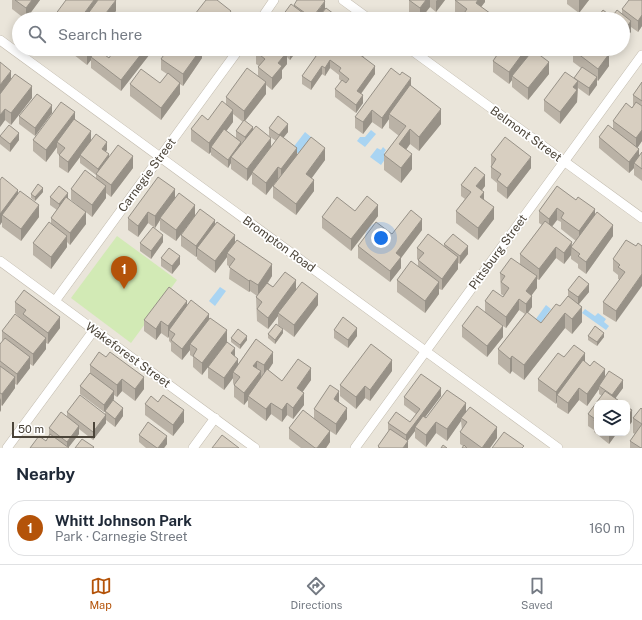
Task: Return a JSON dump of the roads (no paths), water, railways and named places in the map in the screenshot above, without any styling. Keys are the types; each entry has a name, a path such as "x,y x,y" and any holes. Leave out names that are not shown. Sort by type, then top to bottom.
{"street":[{"path":"266,12 274,0"},
{"path":"343,0 359,12"},
{"name":"Brompton Road","path":"0,40 12,49"},
{"name":"Pittsburg Street","path":"355,448 642,55"},
{"name":"Brompton Road","path":"22,56 558,448"},
{"name":"Carnegie Street","path":"55,301 234,56"},
{"name":"Belmont Street","path":"420,56 642,218"},
{"name":"Wakeforest Street","path":"0,261 255,448"},
{"path":"7,448 94,330"},
{"path":"193,448 215,418"}],"water":[{"path":"371,130 376,134 365,147 357,141 360,137 365,137"},
{"path":"305,132 311,137 299,154 292,149"},
{"path":"383,147 386,150 384,153 388,155 381,165 370,157 377,148 381,150"},
{"path":"220,287 226,291 215,306 209,301"},
{"path":"546,305 551,309 538,327 533,323"},
{"path":"585,309 595,316 598,313 606,319 604,322 609,326 606,330 582,313"}],"place":[{"name":"Whitt Johnson Park","path":"124,289"}]}
